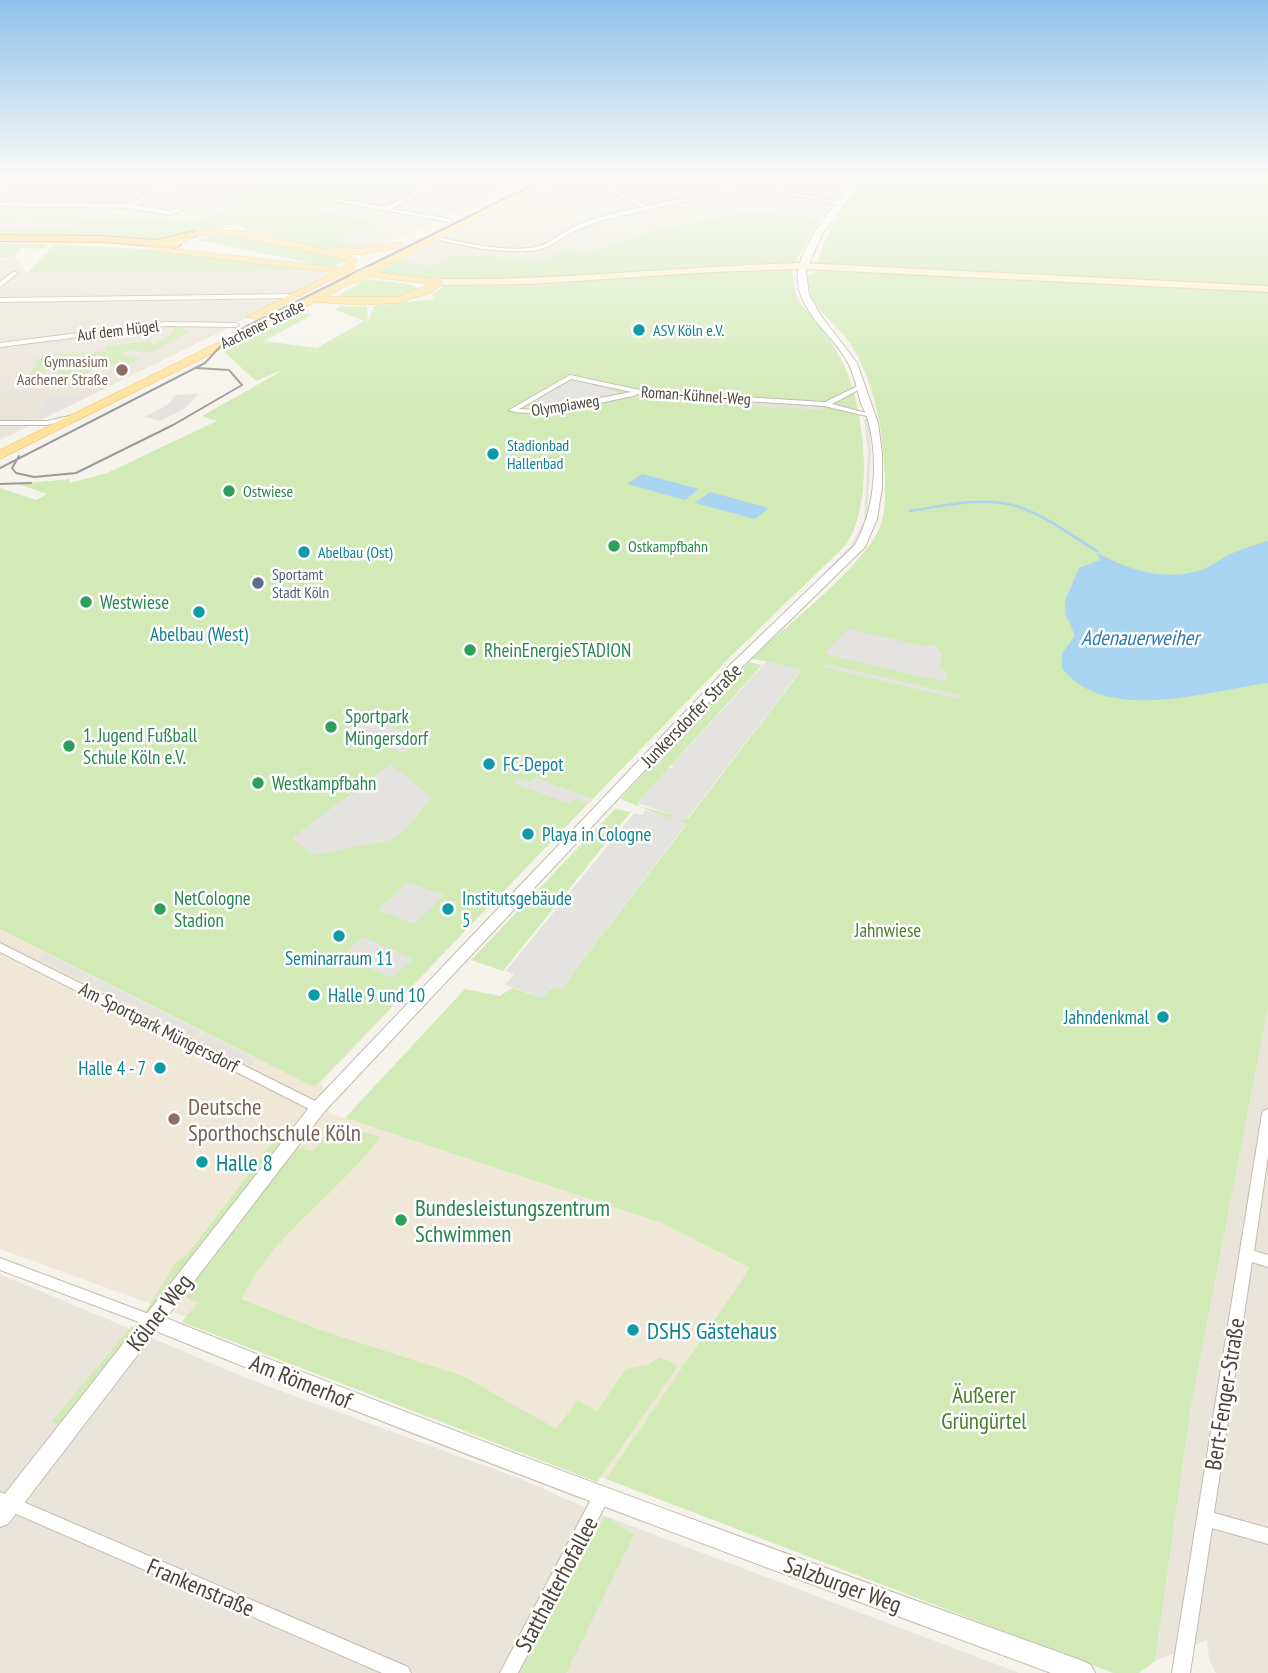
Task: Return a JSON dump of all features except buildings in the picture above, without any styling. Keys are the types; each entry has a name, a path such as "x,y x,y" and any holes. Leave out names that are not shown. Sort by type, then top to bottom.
{"main road":[{"path":"207,252 436,282 547,282 728,268 803,266 1268,289"},
{"path":"228,252 303,266"},
{"path":"327,252 351,259 347,269"},
{"name":"Aachener Straße","path":"0,455 47,426 236,324 382,252"},
{"name":"Aachener Straße","path":"0,447 74,417 407,252"},
{"path":"405,280 420,293"},
{"path":"343,300 335,293 350,281"},
{"path":"292,296 399,301 420,293 436,282"}],"street":[{"path":"803,266 811,252"},
{"name":"Junkersdorfer Straße","path":"318,1108 733,670 853,556 871,527 875,508 876,443 871,415 850,357 806,298 803,266"},
{"path":"0,285 15,273"},
{"path":"252,296 271,302 270,307"},
{"path":"0,300 292,296"},
{"name":"Auf dem Hügel","path":"0,345 158,324 236,324"},
{"name":"Roman-Kühnel-Weg","path":"570,377 643,393 824,404 871,415"},
{"name":"Olympiaweg","path":"570,377 512,410 544,411 643,393"},
{"name":"Roman-Kühnel-Weg","path":"824,404 862,386"},
{"path":"0,423 47,426"},
{"name":"Am Sportpark Müngersdorf","path":"0,947 318,1108"},
{"name":"Kölner Weg","path":"3,1507 318,1108"},
{"name":"Bert-Fenger-Straße","path":"1181,1673 1268,1114"},
{"path":"1246,1255 1268,1261"},
{"name":"Am Römerhof","path":"0,1265 152,1321 334,1395 602,1495"},
{"name":"Statthalterhofallee","path":"509,1673 602,1495"},
{"name":"Salzburger Weg","path":"602,1495 1083,1673"},
{"name":"Frankenstraße","path":"3,1507 402,1673"},
{"path":"1205,1518 1268,1536"}],"shaded area":[{"path":"416,252 559,252 551,259 454,255 431,266 400,260"},
{"path":"16,258 27,273 38,274 199,269 312,270 329,273 224,330 0,440 0,259"},
{"path":"572,380 607,388 620,394 547,407 538,400"},
{"path":"52,393 87,396 44,418 26,418 39,413"},
{"path":"643,393 824,407 824,410 625,397"},
{"path":"198,394 184,409 161,421 145,417 167,405 176,395"},
{"path":"864,419 867,419 870,433 871,452 867,520 849,553 820,581 817,580 851,545 864,521 868,451"},
{"path":"849,629 922,646 935,645 944,656 939,657 943,663 939,664 947,675 946,682 824,654"},
{"path":"767,661 801,670 687,819 682,818 680,821 687,823 561,989 552,986 544,998 505,985 514,974 506,971 634,813 642,815 645,810 671,818 673,815 637,803 669,768 674,768 672,765"},
{"path":"826,664 960,695 959,699 824,667"},
{"path":"363,716 423,739 404,753 344,731"},
{"path":"390,764 432,797 404,832 388,841 313,855 292,838"},
{"name":"Deutsche Sporthochschule Köln","path":"0,776 345,911 439,959 321,1082 329,1113 662,1223 750,1268 606,1479 343,1374 0,1249"},
{"path":"519,778 531,782 536,778 593,799 588,804 576,799 570,804 513,783"},
{"path":"407,882 444,895 415,924 378,910"},
{"path":"362,937 413,959 392,978 351,960 357,954 347,950"},
{"path":"45,953 95,979 88,984 38,958"},
{"path":"97,979 149,1006 142,1011 89,985"},
{"path":"150,1006 201,1032 194,1038 143,1012"},
{"path":"1268,1007 1268,1673 1216,1673 1209,1659 1207,1640 1155,1661 1191,1406"},
{"path":"204,1034 256,1060 249,1066 197,1039"},
{"path":"0,1274 251,1380 521,1479 605,1516 1019,1673 0,1673"}],"green space":[{"path":"0,252 19,252 14,258 0,258"},
{"path":"46,252 184,252 312,270 27,273"},
{"path":"257,252 312,252 349,260 331,267"},
{"path":"559,252 801,252 795,263 585,277 481,280 376,274 400,260 431,266 454,255 551,259"},
{"path":"821,252 1268,252 1268,288 816,264"},
{"name":"Sportpark Müngersdorf","path":"787,268 792,272 799,302 824,332 843,363 857,405 864,455 864,480 855,526 846,545 732,655 314,1087 0,929 0,488 36,500 47,494 18,484 70,479 70,483 107,473 217,421 202,416 285,369 256,381 221,349 299,313 312,315 264,341 317,348 364,321 336,310 341,306 367,307 368,321 374,306 434,299 432,295 444,286 541,285"},
{"name":"Äußerer Grüngürtel","path":"820,270 1268,291 1268,1007 1191,1406 1155,1661 1139,1673 1113,1673 606,1479 750,1268 662,1223 345,1118 465,989 500,996 512,988 543,998 553,986 561,989 687,824 680,821 682,818 688,819 801,671 750,659 822,596 858,559 880,527 885,500 882,439 874,398 865,371 852,346 812,297 808,276"},
{"path":"367,279 410,284 419,290 401,297 368,301 339,295"},
{"path":"175,326 191,331 150,353 132,350 120,353 140,359 124,367 91,360 79,364 95,369 78,377 49,371 36,375 51,379 37,384 21,379 37,367 34,366 40,356 105,351 106,346 150,341 153,345 170,335"},
{"path":"749,662 762,665 638,802 639,806 673,815 671,819 620,799"},
{"path":"615,809 631,812 503,971 471,960"},
{"path":"337,1124 380,1137 270,1255 241,1299 320,1330 463,1376 556,1429 578,1400 597,1411 626,1369 648,1365 660,1357 678,1366 597,1482 182,1322 197,1303 181,1294 298,1148 313,1151"},
{"path":"277,1137 285,1139 148,1314 145,1312 177,1261 186,1256"},
{"path":"132,1326 135,1331 62,1426 51,1422"},
{"path":"605,1516 634,1535 566,1673 520,1673"}],"water":[{"path":"642,474 699,489 685,500 627,484"},
{"path":"710,492 769,508 755,519 695,503"},
{"name":"Adenauerweiher","path":"1268,541 1268,683 1188,697 1130,700 1104,696 1081,685 1062,668 1062,654 1075,635 1066,616 1065,601 1079,568 1100,560 1096,552 1134,569 1176,575 1204,569 1237,551"}],"waterway":[{"path":"910,511 974,502 1012,505 1045,519 1097,551"}],"tram line":[{"path":"17,459 205,363 229,337 245,327 396,252"},
{"path":"17,459 12,468 16,473 34,477 76,473 173,425 242,385 229,370 196,368"},
{"path":"0,468 17,459"},
{"path":"0,484 31,483"}],"place":[{"name":"ASV Köln e.V.","path":"639,330"},
{"name":"Gymnasium Aachener Straße","path":"122,370"},
{"name":"Stadionbad Hallenbad","path":"493,454"},
{"name":"Ostwiese","path":"229,491"},
{"name":"Ostkampfbahn","path":"614,546"},
{"name":"Abelbau (Ost)","path":"304,552"},
{"name":"Sportamt Stadt Köln","path":"258,583"},
{"name":"Westwiese","path":"86,602"},
{"name":"Abelbau (West)","path":"199,612"},
{"name":"RheinEnergieSTADION","path":"470,650"},
{"name":"Sportpark Müngersdorf","path":"331,727"},
{"name":"1. Jugend Fußball Schule Köln e.V.","path":"69,746"},
{"name":"FC-Depot","path":"489,764"},
{"name":"Westkampfbahn","path":"258,783"},
{"name":"Playa in Cologne","path":"528,834"},
{"name":"NetCologne Stadion","path":"160,909"},
{"name":"Institutsgebäude 5","path":"448,909"},
{"name":"Seminarraum 11","path":"339,936"},
{"name":"Halle 9 und 10","path":"314,995"},
{"name":"Jahndenkmal","path":"1163,1017"},
{"name":"Halle 4 - 7","path":"160,1068"},
{"name":"Deutsche Sporthochschule Köln","path":"174,1119"},
{"name":"Halle 8","path":"202,1162"},
{"name":"Bundesleistungszentrum Schwimmen","path":"401,1220"},
{"name":"DSHS Gästehaus","path":"633,1330"}],"park label":[{"name":"Jahnwiese","path":"888,930"}]}
